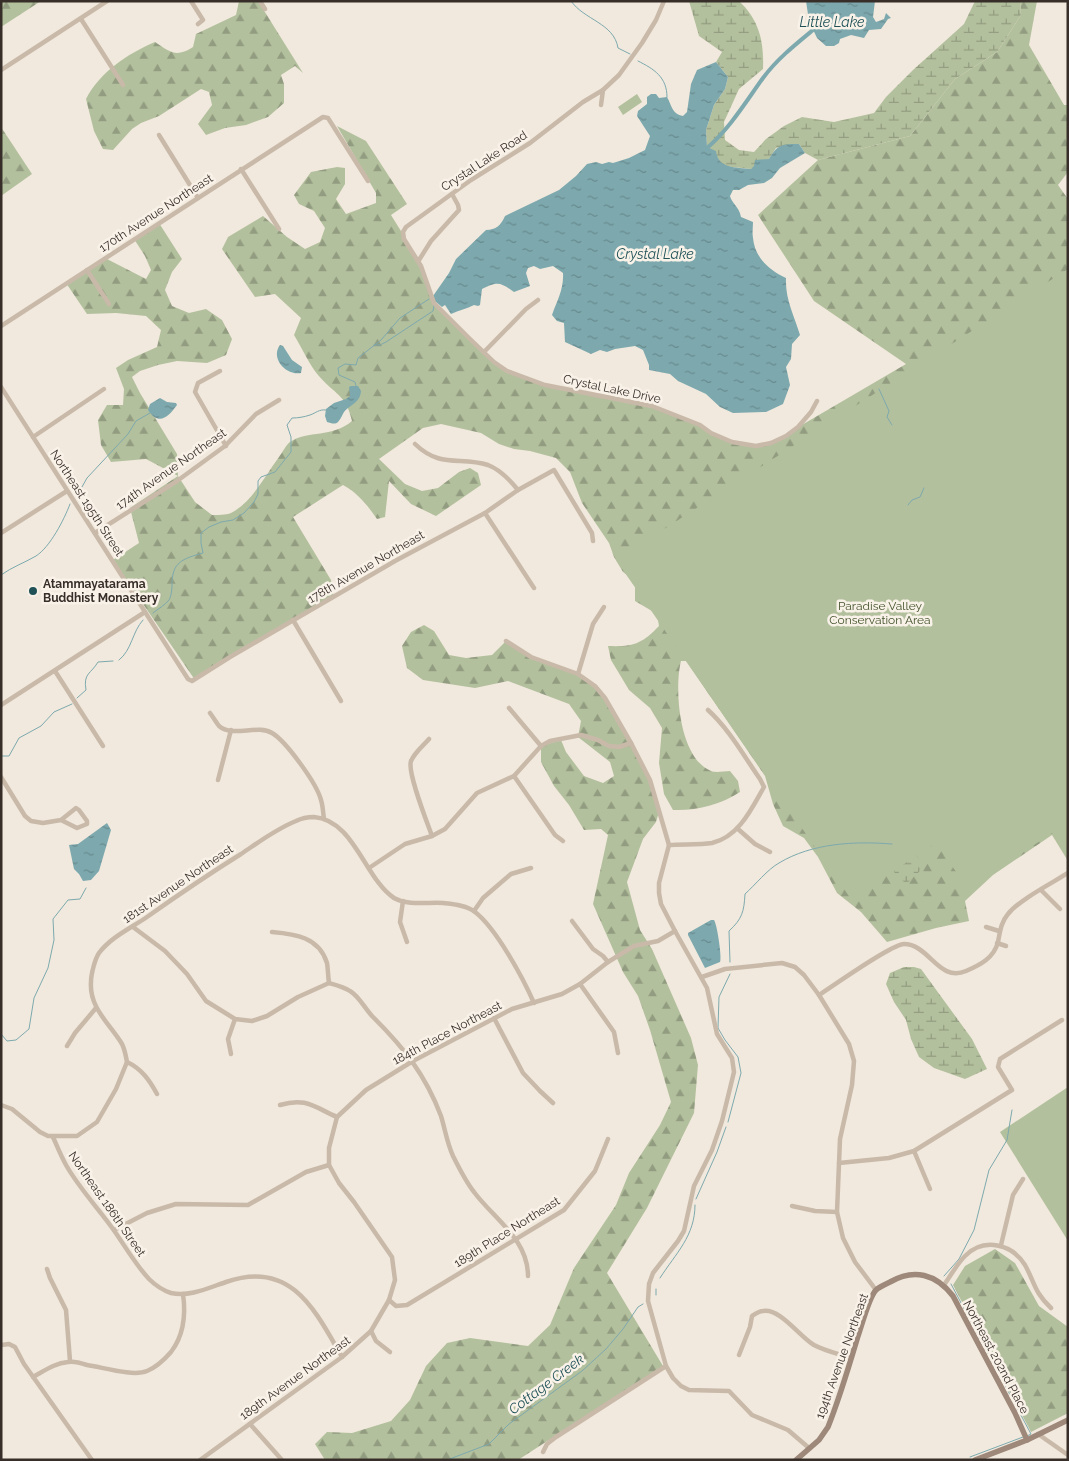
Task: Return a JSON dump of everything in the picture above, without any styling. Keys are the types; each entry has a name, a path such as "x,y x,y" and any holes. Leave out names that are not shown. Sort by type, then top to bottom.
{"street":[{"path":"1,70 107,1"},
{"path":"191,1 203,20 198,24"},
{"path":"260,1 264,9"},
{"name":"Crystal Lake Road","path":"478,346 434,303 418,260 404,238 404,229 452,194 530,144 583,102 603,90 619,75 642,43 656,20 664,1"},
{"path":"80,19 123,85"},
{"path":"601,105 603,90"},
{"name":"170th Avenue Northeast","path":"1,326 324,117 328,118 368,181"},
{"path":"159,135 198,198"},
{"path":"241,169 279,229"},
{"path":"418,260 431,241 459,210 452,194"},
{"path":"86,270 108,304"},
{"path":"484,352 526,309 538,300"},
{"name":"Crystal Lake Drive","path":"478,346 507,371 545,385 652,406 700,425 711,434 732,442 756,446 771,443 786,436 798,427 811,412 817,401"},
{"path":"220,371 198,382 195,392 226,446"},
{"name":"Northeast 195th Street","path":"1,387 188,679"},
{"path":"33,437 104,389"},
{"path":"1,401 7,397"},
{"name":"174th Avenue Northeast","path":"95,534 177,481 226,446 256,414 279,400"},
{"path":"415,444 426,454 444,460 476,462 489,466 508,478 518,490"},
{"name":"178th Avenue Northeast","path":"188,679 195,680 230,657 395,561 486,513 518,490 554,470 592,533 593,541"},
{"path":"1,533 67,491"},
{"path":"486,513 534,588"},
{"path":"578,674 593,624 604,607"},
{"path":"1,705 144,612"},
{"path":"293,620 341,701"},
{"path":"506,641 530,657 578,674 595,686 605,698 631,743 650,780 669,845 659,883 661,904 702,977 717,1034 732,1058 734,1072 722,1122 712,1150 694,1186 684,1231 652,1276 649,1284 648,1301 666,1366 672,1378 681,1386 690,1390 729,1391 747,1411 788,1430 809,1448"},
{"path":"54,671 103,746"},
{"path":"509,708 541,746"},
{"path":"669,845 712,843 722,839 738,829 764,787 722,724 708,710"},
{"path":"210,713 219,726 231,730 263,730 271,732 280,740 301,765 317,789 324,819 337,827 345,835 379,883 395,898 403,901 454,904 474,910 490,927 524,980 534,1003"},
{"path":"218,780 231,730"},
{"path":"370,868 405,844 432,836 449,824 477,794 514,776 541,746 556,738 582,734 609,746 619,747 631,743"},
{"path":"429,739 415,755 410,766 432,836"},
{"path":"514,776 555,835 563,841"},
{"path":"1,777 25,816 31,821 43,823 61,820 76,808 88,820 87,824 77,828 61,820"},
{"name":"181st Avenue Northeast","path":"96,1008 91,995 91,981 98,954 115,937 133,927 193,884 276,831 306,817 324,819"},
{"path":"738,829 755,844 770,852"},
{"path":"474,910 483,898 511,874 531,868"},
{"path":"819,995 889,949 902,944 914,947 922,952 950,974 958,974 987,960 994,952 998,943 999,930 1008,913 1068,873"},
{"path":"1041,890 1060,909"},
{"path":"403,901 400,922 408,942"},
{"path":"572,921 582,937 608,962"},
{"path":"133,927 165,951 186,974 206,1001 235,1019 252,1021 267,1016 298,997 329,983 351,991 413,1061 440,1116 453,1155 474,1192 515,1238 524,1252 528,1266 528,1276"},
{"path":"986,927 999,930"},
{"name":"184th Place Northeast","path":"337,1117 362,1094 413,1061 512,1009 562,994 580,984 608,962 634,946 658,941 675,931"},
{"path":"272,932 299,935 316,945 327,964 329,983"},
{"path":"998,943 1006,946"},
{"path":"702,977 725,969 782,964 795,967 804,974 819,995 849,1044 854,1061 852,1085 840,1139 838,1212 843,1238 855,1262 876,1290"},
{"path":"580,984 614,1032 618,1053"},
{"path":"1,1105 12,1109 40,1132 53,1137 77,1136 97,1122 116,1089 127,1062 123,1046 96,1008 75,1033 68,1046"},
{"path":"494,1018 523,1073 553,1103"},
{"path":"231,1054 228,1040 235,1019"},
{"path":"839,1163 889,1158 914,1151 1012,1090 998,1067 1000,1060 1062,1020"},
{"path":"127,1062 136,1066 142,1072 157,1094"},
{"path":"114,1230 147,1213 176,1204 248,1205 306,1172 330,1165 331,1140 337,1117 305,1102 296,1101 280,1105"},
{"name":"Northeast 186th Street","path":"53,1137 66,1165 138,1266 160,1289 183,1294"},
{"name":"189th Place Northeast","path":"389,1300 396,1306 407,1305 564,1210 595,1171 608,1139"},
{"path":"914,1151 930,1189"},
{"name":"189th Avenue Northeast","path":"200,1460 342,1357 371,1332 389,1300 395,1280 392,1257 339,1183 330,1165"},
{"path":"1002,1245 1013,1195 1022,1179"},
{"path":"792,1206 815,1211 838,1212"},
{"path":"944,1285 965,1256 973,1250 982,1246 1002,1245 1019,1258 1025,1266 1040,1298 1051,1308"},
{"path":"47,1269 66,1310 70,1361"},
{"name":"194th Avenue Northeast","path":"796,1460 819,1440 828,1426 865,1314 876,1290 904,1275 916,1274 932,1278 944,1285"},
{"path":"33,1377 57,1364 70,1361 137,1373 146,1372 156,1366 174,1348 181,1335 186,1312 183,1294 203,1291 227,1281 250,1276 278,1279 300,1294 312,1306 342,1357"},
{"name":"Northeast 202nd Place","path":"944,1285 953,1296 1027,1440"},
{"path":"739,1355 750,1327 752,1316 763,1310 777,1313 803,1338 816,1346 851,1358"},
{"path":"371,1332 376,1341 390,1352"},
{"path":"1,1345 9,1344 16,1347 24,1364 92,1460"},
{"path":"543,1452 547,1444 556,1437 666,1366"},
{"path":"975,1460 1027,1440 1068,1420"},
{"path":"250,1424 282,1460"},
{"path":"1038,1434 1068,1455"}],"green space":[{"path":"1,1 41,1 1,27"},
{"path":"239,1 258,1 303,73 295,66 281,75 284,84 284,103 268,117 246,125 225,128 206,135 198,124 212,105 209,92 201,89 159,116 141,123 132,129 113,150 103,149 94,131 86,99 99,80 125,58 155,42 165,49 177,53 193,47 196,34 236,15"},
{"path":"689,1 739,1 752,16 756,24 763,50 763,69 739,89 724,122 725,140 739,150 754,152 766,139 784,126 802,117 834,122 874,113 886,97 913,70 964,24 975,1 1020,1 1021,15 997,52 955,79 910,136 818,160 805,153 799,144 776,148 769,159 751,169 723,166 707,148 706,130 714,105 725,89 728,77 716,62 722,52 699,36"},
{"path":"1020,1 1037,1 1029,45 1064,105 1068,105 1068,172 1058,185 1068,199 1068,861 1052,835 993,875 965,901 969,921 887,942 861,912 837,893 818,857 804,838 783,826 773,804 765,776 686,661 681,661 678,688 681,722 686,738 700,764 713,772 730,771 738,781 740,792 708,806 673,810 664,794 659,763 662,728 650,708 629,690 611,660 608,646 631,645 642,641 659,626 657,614 635,601 635,581 623,572 614,557 609,543 582,503 570,472 556,458 499,444 481,433 441,424 423,428 379,459 405,484 422,491 438,488 459,472 470,468 478,473 481,485 436,516 411,504 389,481 385,517 377,519 358,496 343,485 293,517 331,580 334,598 195,680 113,560 139,543 130,508 178,476 195,502 212,515 229,514 239,508 252,495 290,442 304,436 336,430 352,421 343,400 315,371 294,335 301,318 275,294 255,297 222,249 228,237 263,216 287,237 305,249 320,242 325,228 314,211 299,204 294,195 311,172 337,167 345,168 345,184 336,199 346,214 376,203 376,193 337,126 366,141 407,204 391,215 419,260 431,299 493,363 545,385 671,412 732,442 756,446 771,443 906,364 814,301 758,215 818,160 910,136 955,79 997,52 1021,15"},
{"path":"637,94 642,102 623,115 618,107"},
{"path":"1,127 32,174 1,196"},
{"path":"159,223 182,259 172,272 165,290 172,306 189,313 206,309 222,320 232,339 226,355 207,363 177,361 140,371 132,377 177,454 178,476 146,459 111,462 101,445 98,420 107,405 123,405 124,389 116,368 128,360 157,347 161,330 146,316 116,313 87,314 66,283 105,258 146,279 151,270 134,239"},
{"name":"Paradise Valley Conservation Area","path":"1068,269 1068,857 1052,833 968,889 936,843 851,899 616,560"},
{"path":"424,625 434,631 449,655 466,658 492,655 506,641 531,656 570,671 594,687 605,698 650,780 659,812 656,822 643,839 627,882 640,930 652,949 691,1038 698,1065 694,1113 647,1208 607,1273 663,1366 518,1460 325,1460 315,1444 327,1432 352,1433 391,1421 410,1400 426,1366 447,1343 470,1338 528,1346 550,1325 574,1268 616,1205 629,1173 660,1125 671,1102 638,996 623,972 593,904 608,835 601,829 584,830 569,805 554,786 541,762 541,746 561,740 566,752 584,776 603,783 614,776 610,762 578,737 581,721 569,704 508,681 475,688 423,680 407,668 402,646 411,632"},
{"path":"908,843 918,858 921,870 906,884 894,872 892,844"},
{"path":"904,967 921,969 972,1039 987,1069 965,1079 934,1068 919,1057 911,1039 906,1020 894,1002 886,984 890,973"},
{"path":"1068,1087 1068,1241 1000,1132"},
{"path":"995,1249 1015,1263 1039,1306 1068,1327 1068,1413 1031,1432 953,1285 965,1266"}],"water":[{"name":"Little Lake","path":"806,1 875,1 873,17 876,22 884,19 886,13 891,18 888,19 881,29 869,30 864,38 851,35 840,39 839,43 834,46 826,46 817,38 809,21"},
{"name":"Crystal Lake","path":"716,62 728,77 725,89 714,105 706,130 707,147 716,151 720,161 729,166 751,169 754,166 755,160 769,159 775,150 784,145 799,144 805,153 780,168 772,178 764,183 748,185 739,190 733,190 730,196 741,217 753,222 754,245 760,257 769,267 786,278 788,300 800,335 792,344 791,359 786,367 790,385 783,404 766,412 733,413 720,407 706,394 678,381 670,374 649,370 643,350 635,346 607,352 600,350 591,354 565,342 564,323 557,321 552,315 561,290 563,273 553,266 540,269 534,266 528,268 526,273 530,286 514,292 499,284 482,289 480,305 478,306 474,305 451,314 445,305 442,307 436,302 433,305 433,296 456,259 486,230 498,226 505,216 559,190 587,164 596,162 602,164 613,163 645,150 650,136 637,116 638,111 647,104 647,97 651,94 656,94 659,98 667,97 674,111 683,116 687,112 691,84 697,70"},
{"path":"280,345 283,346 292,360 302,367 301,373 290,372 281,365 277,355"},
{"path":"358,386 361,391 359,398 344,412 337,423 327,422 325,416 326,409 350,396 349,387"},
{"path":"160,398 177,405 171,413 160,419 152,415 148,410 150,404"},
{"path":"107,823 111,830 99,871 91,880 83,881 74,869 69,845 78,844"},
{"path":"714,920 716,928 720,948 720,962 705,968 688,933"}],"waterway":[{"path":"571,1 583,13 605,27 611,33 618,48 630,54"},
{"path":"707,148 730,124 774,64 813,30"},
{"path":"638,61 659,75 665,84 667,97"},
{"path":"356,386 355,382 339,375 338,368 345,364 356,365 358,358 381,340 400,318 429,299"},
{"path":"374,345 386,342 433,311 434,306"},
{"path":"879,389 889,411 887,417 892,425"},
{"path":"153,613 170,599 172,577 176,566 189,557 203,553 201,533 209,527 233,520 244,513 254,502 258,494 258,481 261,477 275,472 291,452 291,437 287,425 292,418 299,418 326,410"},
{"path":"78,494 87,478 128,434 136,421 150,413"},
{"path":"908,505 912,500 920,497 924,488"},
{"path":"1,575 41,552 56,533 70,504"},
{"path":"119,660 127,651 136,630 143,620"},
{"path":"77,698 86,690 87,677 98,662 113,661"},
{"path":"1,756 9,756 19,738 41,726 54,712 72,704"},
{"name":"Cottage Creek","path":"730,962 729,931 742,915 745,894 775,866 792,856 820,847 849,843 892,844"},
{"path":"1,1034 7,1041 16,1040 29,1029 34,998 48,968 54,940 53,919 68,900 80,899 86,888"},
{"name":"Cottage Creek","path":"728,1122 741,1073 738,1057 718,1028 719,997 730,974"},
{"path":"944,1276 959,1259 974,1230 989,1170 1007,1140 1012,1110"},
{"name":"Cottage Creek","path":"696,1199 726,1127"},
{"name":"Cottage Creek","path":"660,1278 684,1244 692,1226 695,1205"},
{"path":"951,1284 1031,1434 1027,1436"},
{"name":"Cottage Creek","path":"656,1289 656,1295"},
{"name":"Cottage Creek","path":"447,1460 489,1444 509,1424 582,1371 606,1349 638,1307 643,1304"},
{"path":"970,1457 1023,1437"}],"place":[{"name":"Atammayatarama Buddhist Monastery","path":"33,591"}]}
